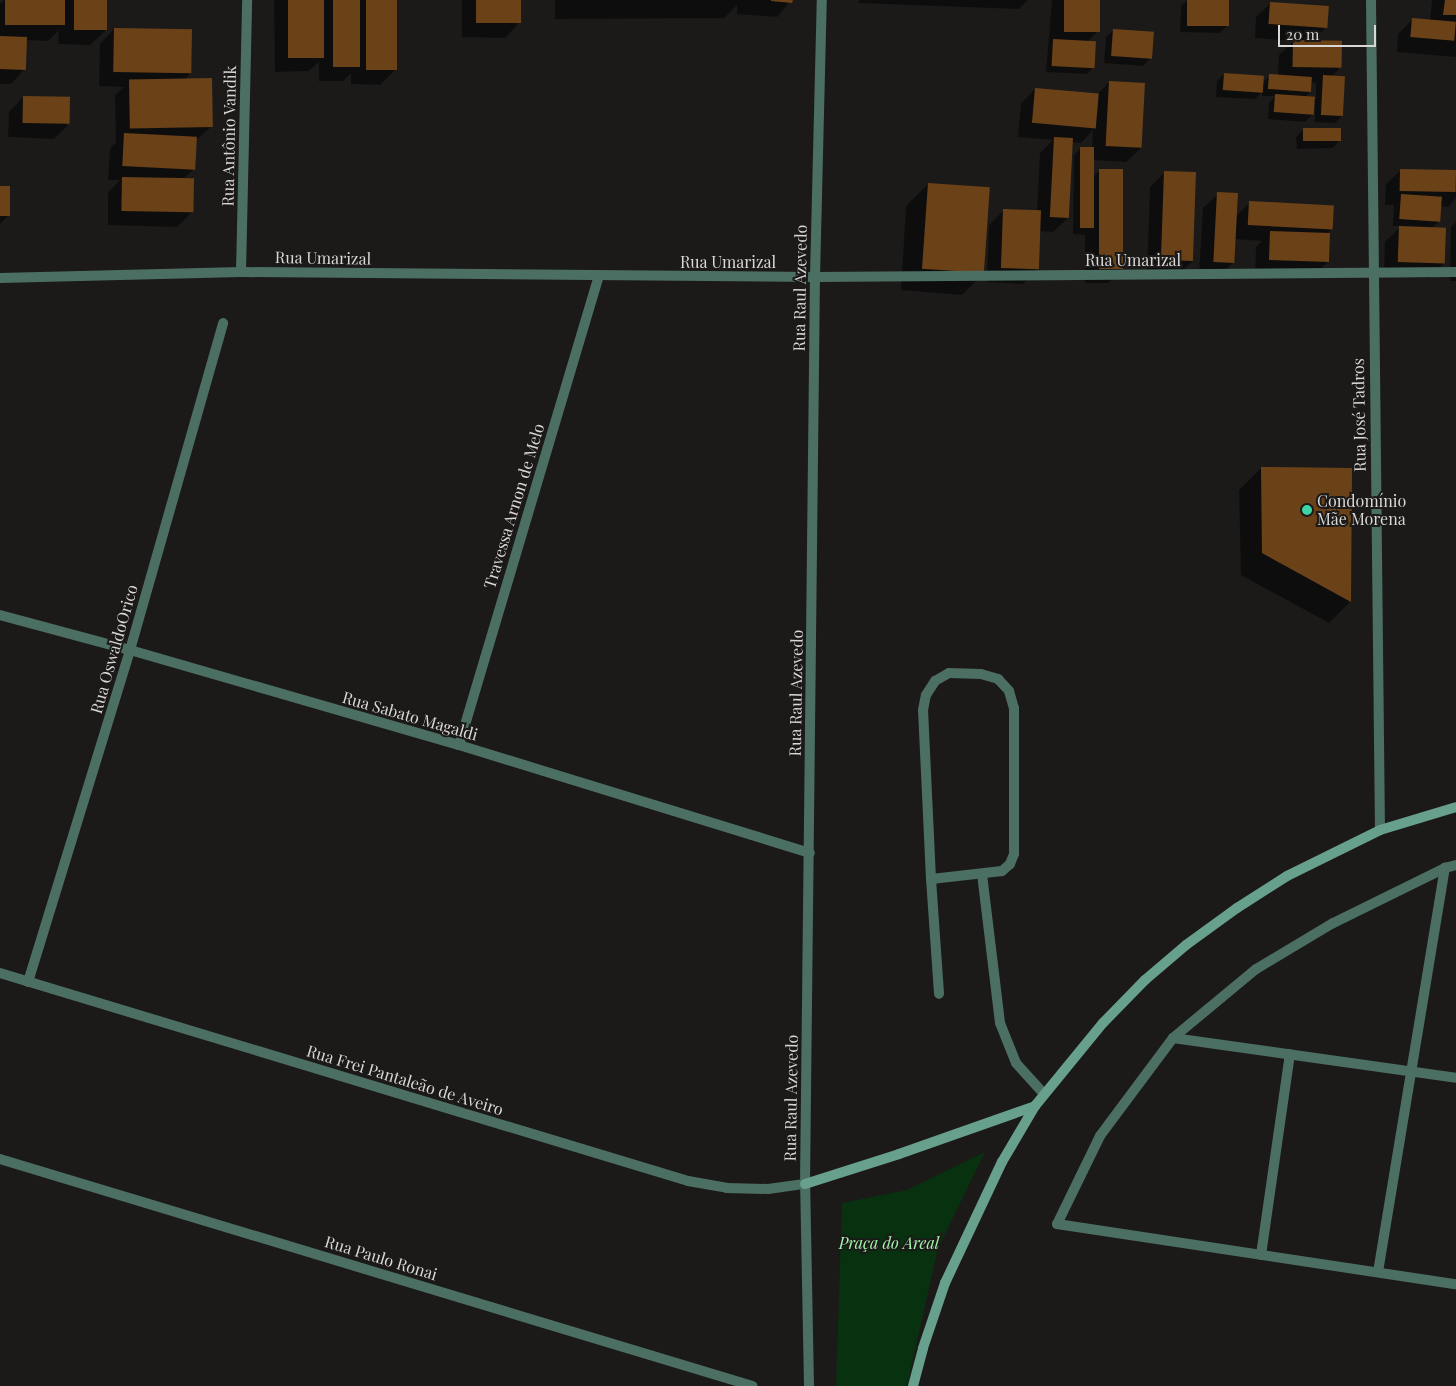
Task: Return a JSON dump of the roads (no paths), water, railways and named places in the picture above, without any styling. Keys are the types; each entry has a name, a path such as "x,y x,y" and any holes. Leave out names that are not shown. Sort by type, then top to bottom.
{"street":[{"name":"Rua Antônio Vandik","path":"241,272 247,0"},
{"name":"Rua Raul Azevedo","path":"808,1386 805,1184 815,277 822,0"},
{"name":"Rua José Tadros","path":"1371,0 1372,274 1380,830"},
{"name":"Rua Umarizal","path":"0,278 241,272 815,277 1456,272"},
{"name":"Travessa Arnon de Melo","path":"459,745 599,276"},
{"name":"Rua OswaldoOrico","path":"28,982 130,650 223,323"},
{"name":"Rua Sabato Magaldi","path":"0,615 130,650 459,745 810,853"},
{"path":"931,879 1002,871 1010,864 1014,854 1014,708 1009,691 998,679 981,674 949,673 935,681 926,695 923,710 931,879 939,994"},
{"path":"913,1386 923,1348 945,1283 1002,1162 1035,1106 1102,1023 1145,980 1186,944 1287,876 1380,830 1456,807"},
{"path":"1456,865 1445,868 1333,923 1256,969 1173,1038 1100,1136 1057,1224 1456,1284"},
{"path":"1378,1272 1445,868"},
{"path":"982,874 1000,1022 1016,1063 1028,1080 1044,1094"},
{"name":"Rua Frei Pantaleão de Aveiro","path":"0,973 688,1181 727,1188 768,1189 805,1184"},
{"path":"1173,1038 1456,1078"},
{"path":"1261,1255 1290,1054"},
{"path":"805,1184 882,1160 1035,1106"},
{"name":"Rua Paulo Ronai","path":"0,1159 753,1386"}],"place":[{"name":"Condomínio Mãe Morena","path":"1307,510"}],"park label":[{"name":"Praça do Areal","path":"889,1243"}]}
